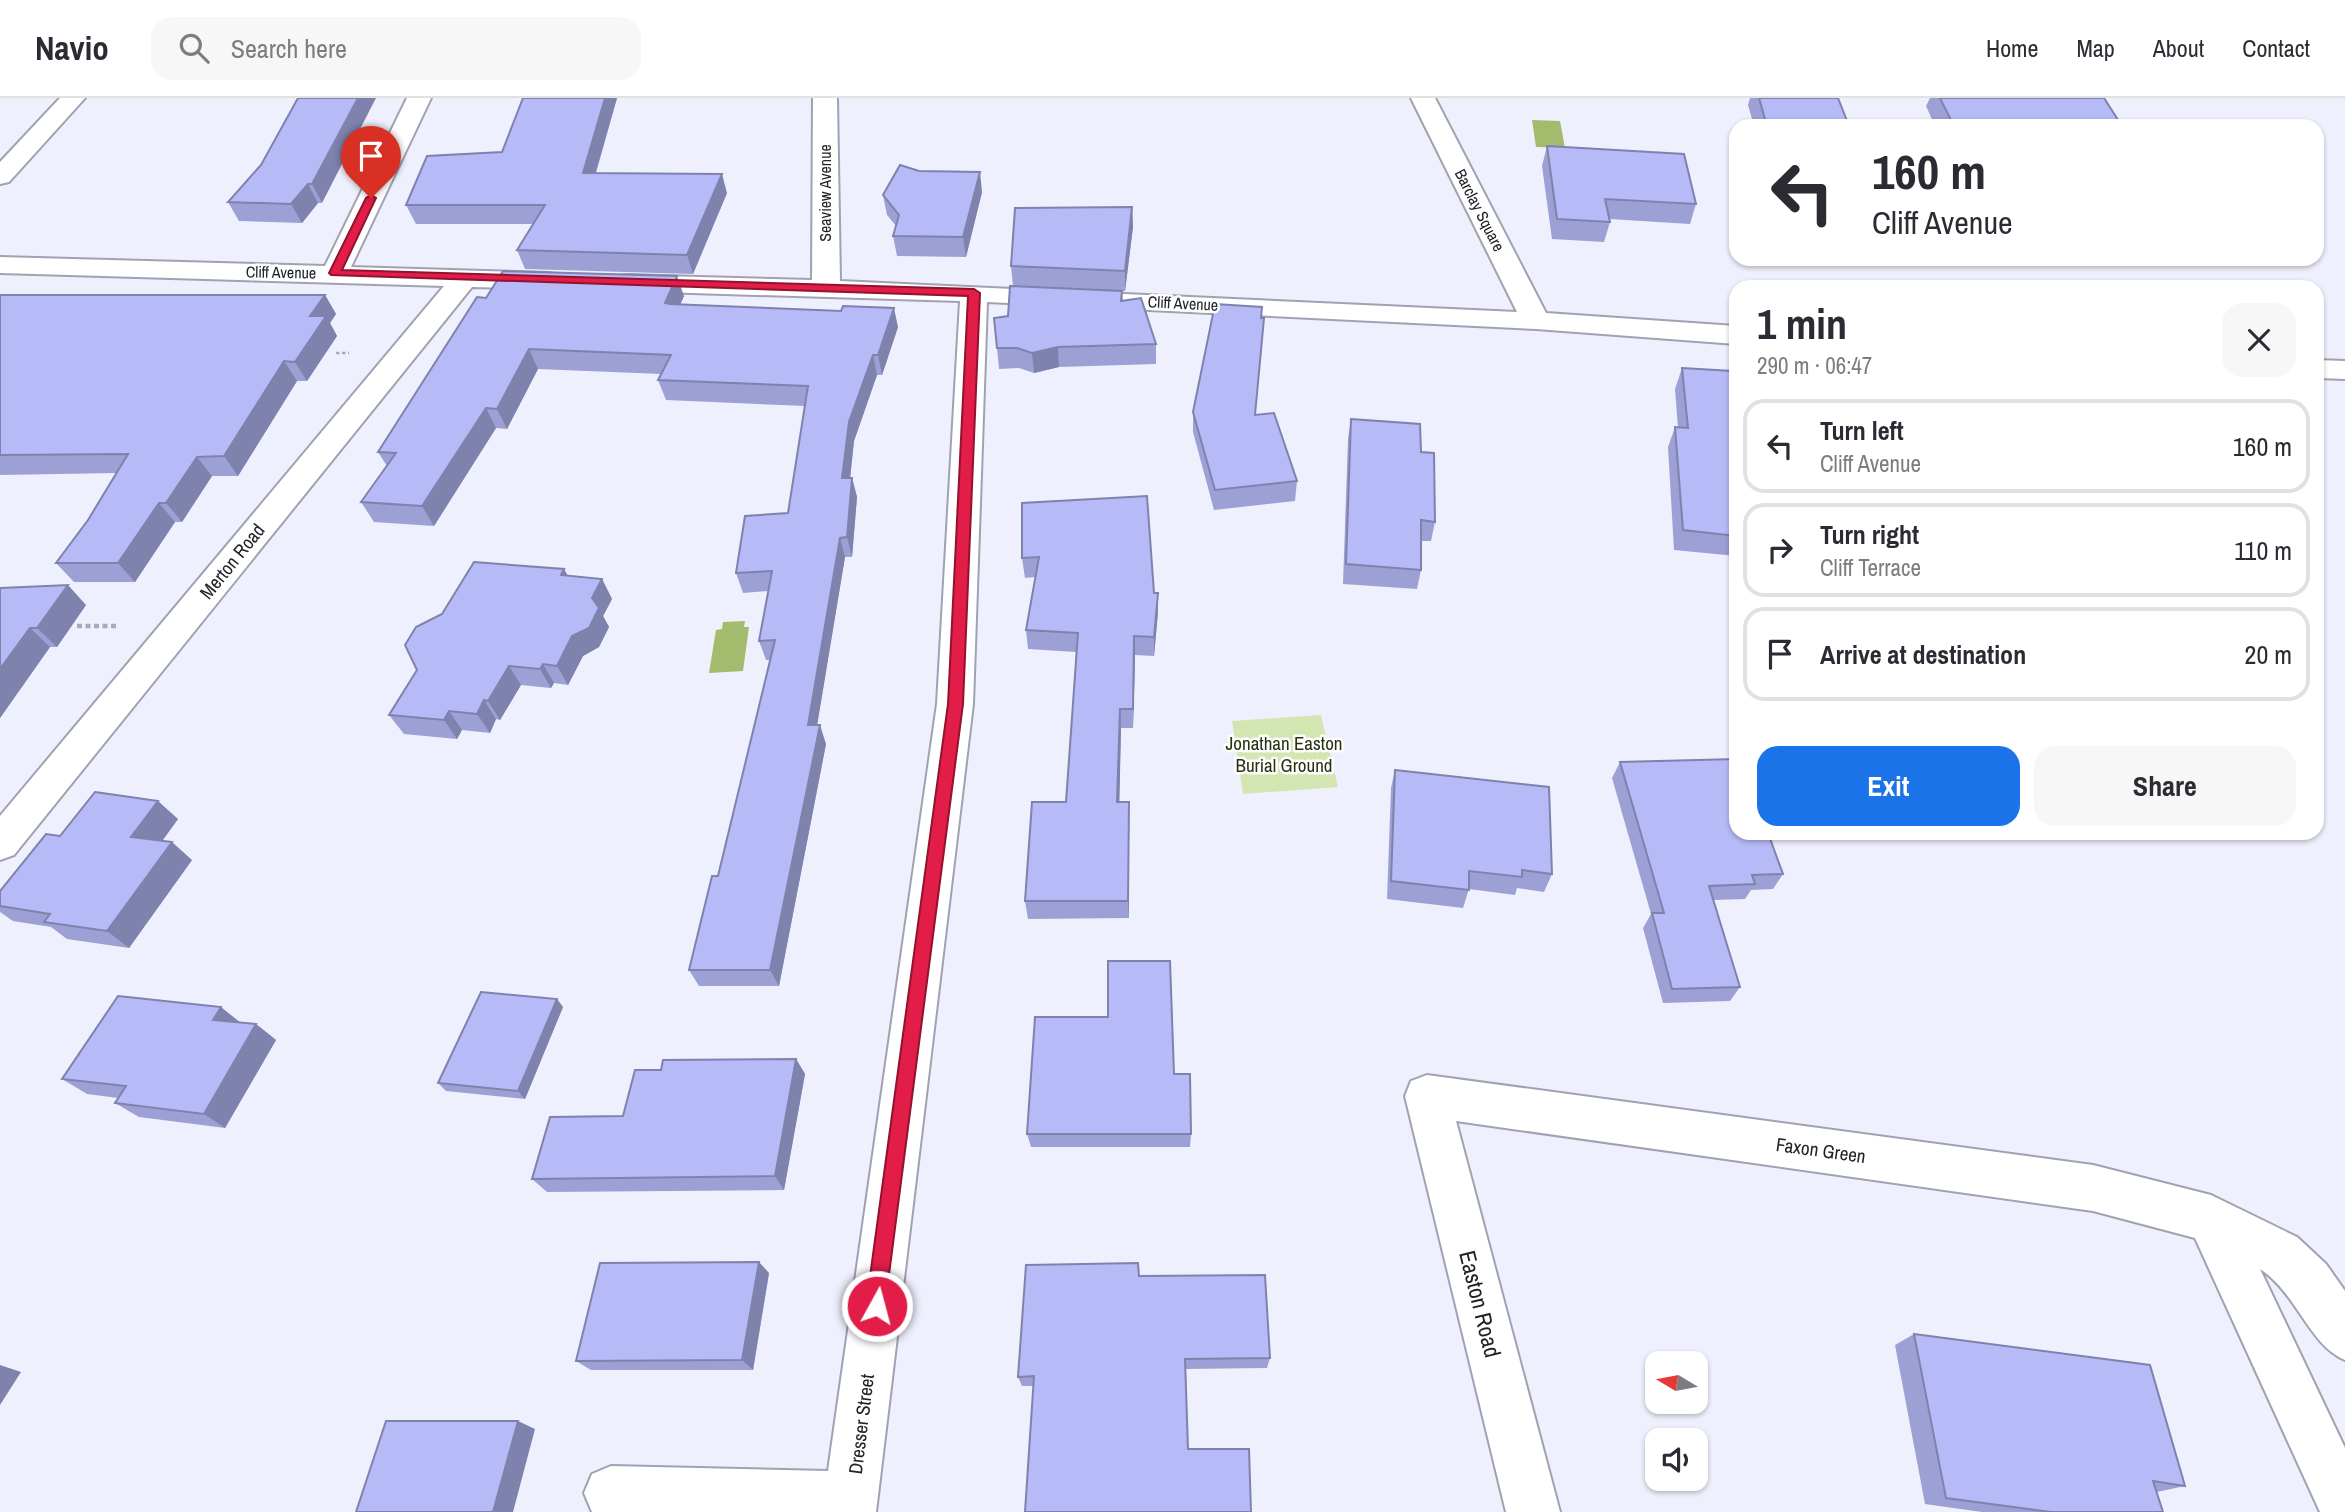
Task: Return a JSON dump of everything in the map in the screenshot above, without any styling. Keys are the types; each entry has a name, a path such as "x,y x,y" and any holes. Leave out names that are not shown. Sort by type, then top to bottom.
{"street":[{"path":"0,177 74,98"},
{"path":"335,273 419,98"},
{"name":"Seaview Avenue","path":"825,98 826,289"},
{"name":"Barclay Square","path":"1423,98 1536,321"},
{"name":"Cliff Avenue","path":"0,265 974,293 1536,321 1729,335"},
{"name":"Merton Road","path":"0,844 465,278"},
{"name":"Dresser Street","path":"850,1505 955,704 974,293"},
{"path":"2324,369 2345,370"},
{"name":"Faxon Green","path":"1427,1096 2093,1188 2211,1219 2280,1254 2309,1281 2345,1335"},
{"name":"Easton Road","path":"1427,1096 1533,1512"},
{"path":"2211,1219 2345,1507"},
{"path":"611,1493 850,1505"}],"green space":[{"name":"Jonathan Easton Burial Ground","path":"1321,715 1338,787 1243,794 1232,721"}],"shaded area":[{"path":"1532,120 1560,121 1565,148 1536,147"},
{"path":"745,621 744,627 749,627 743,671 709,673 716,630 722,629 723,622"}],"building":[{"path":"298,98 358,98 312,184 308,184 291,204 228,202 261,165"},
{"path":"523,98 605,98 583,173 722,174 687,255 517,250 545,205 406,205 427,156 502,152"},
{"path":"1759,98 1838,98 1846,119 1765,119"},
{"path":"1940,98 2104,98 2118,119 1950,119"},
{"path":"1547,146 1684,154 1696,204 1605,199 1610,222 1557,219"},
{"path":"900,165 919,171 980,172 963,237 893,236 899,215 883,195"},
{"path":"1132,207 1125,271 1011,266 1015,208"},
{"path":"503,271 677,276 665,303 670,304 841,311 843,306 894,308 878,355 873,355 849,422 842,478 852,478 847,537 840,538 808,725 820,725 770,970 689,970 712,876 718,876 775,640 759,641 772,571 736,573 745,516 788,513 808,386 658,380 671,355 529,349 497,409 486,408 422,506 361,502 396,453 378,452 477,297 486,298"},
{"path":"1010,286 1122,291 1121,301 1141,298 1156,344 1058,347 1032,353 1017,348 997,348 994,318 1008,316"},
{"path":"0,295 325,295 310,316 326,316 295,362 284,361 224,456 197,457 166,503 159,503 118,563 56,563 88,520 128,454 0,455"},
{"path":"1215,304 1262,307 1261,318 1264,318 1255,415 1274,413 1297,481 1215,490 1193,412"},
{"path":"1682,368 1729,371 1729,535 1683,530 1675,427 1688,428"},
{"path":"1351,419 1420,424 1421,452 1434,453 1435,522 1421,520 1421,570 1346,564"},
{"path":"1147,496 1154,593 1158,593 1154,637 1134,636 1133,709 1120,709 1117,802 1129,802 1128,901 1025,901 1032,802 1066,802 1078,633 1026,630 1039,557 1022,558 1022,503"},
{"path":"474,562 564,569 561,575 602,579 592,598 599,608 589,628 572,636 557,666 543,664 540,669 509,666 477,714 449,711 444,720 389,715 417,670 405,645 416,627 442,614"},
{"path":"68,585 37,628 30,628 0,669 0,588"},
{"path":"1729,759 1729,840 1771,840 1783,874 1752,875 1755,884 1709,886 1740,987 1672,989 1652,913 1664,913 1620,762"},
{"path":"1395,770 1549,787 1552,874 1522,870 1522,877 1469,871 1469,890 1391,881"},
{"path":"95,792 158,801 131,837 172,842 107,931 44,922 50,914 0,906 0,891 46,834 60,836"},
{"path":"1108,961 1170,961 1174,1074 1190,1074 1191,1134 1027,1134 1035,1017 1108,1017"},
{"path":"481,992 557,999 518,1091 438,1083"},
{"path":"118,996 221,1007 213,1020 256,1024 204,1114 115,1103 126,1086 62,1079"},
{"path":"796,1059 775,1176 532,1179 550,1117 623,1116 635,1070 661,1070 663,1060"},
{"path":"759,1262 742,1360 576,1361 600,1263"},
{"path":"1138,1263 1139,1276 1265,1275 1270,1358 1185,1359 1188,1449 1249,1449 1251,1512 1025,1512 1034,1376 1018,1377 1026,1265"},
{"path":"1914,1334 2150,1365 2185,1486 2153,1481 2163,1512 2051,1512 1946,1498"},
{"path":"386,1421 518,1421 493,1512 356,1512"}],"route":[{"path":"371,198 335,273 974,293 955,704 877,1306"}]}
